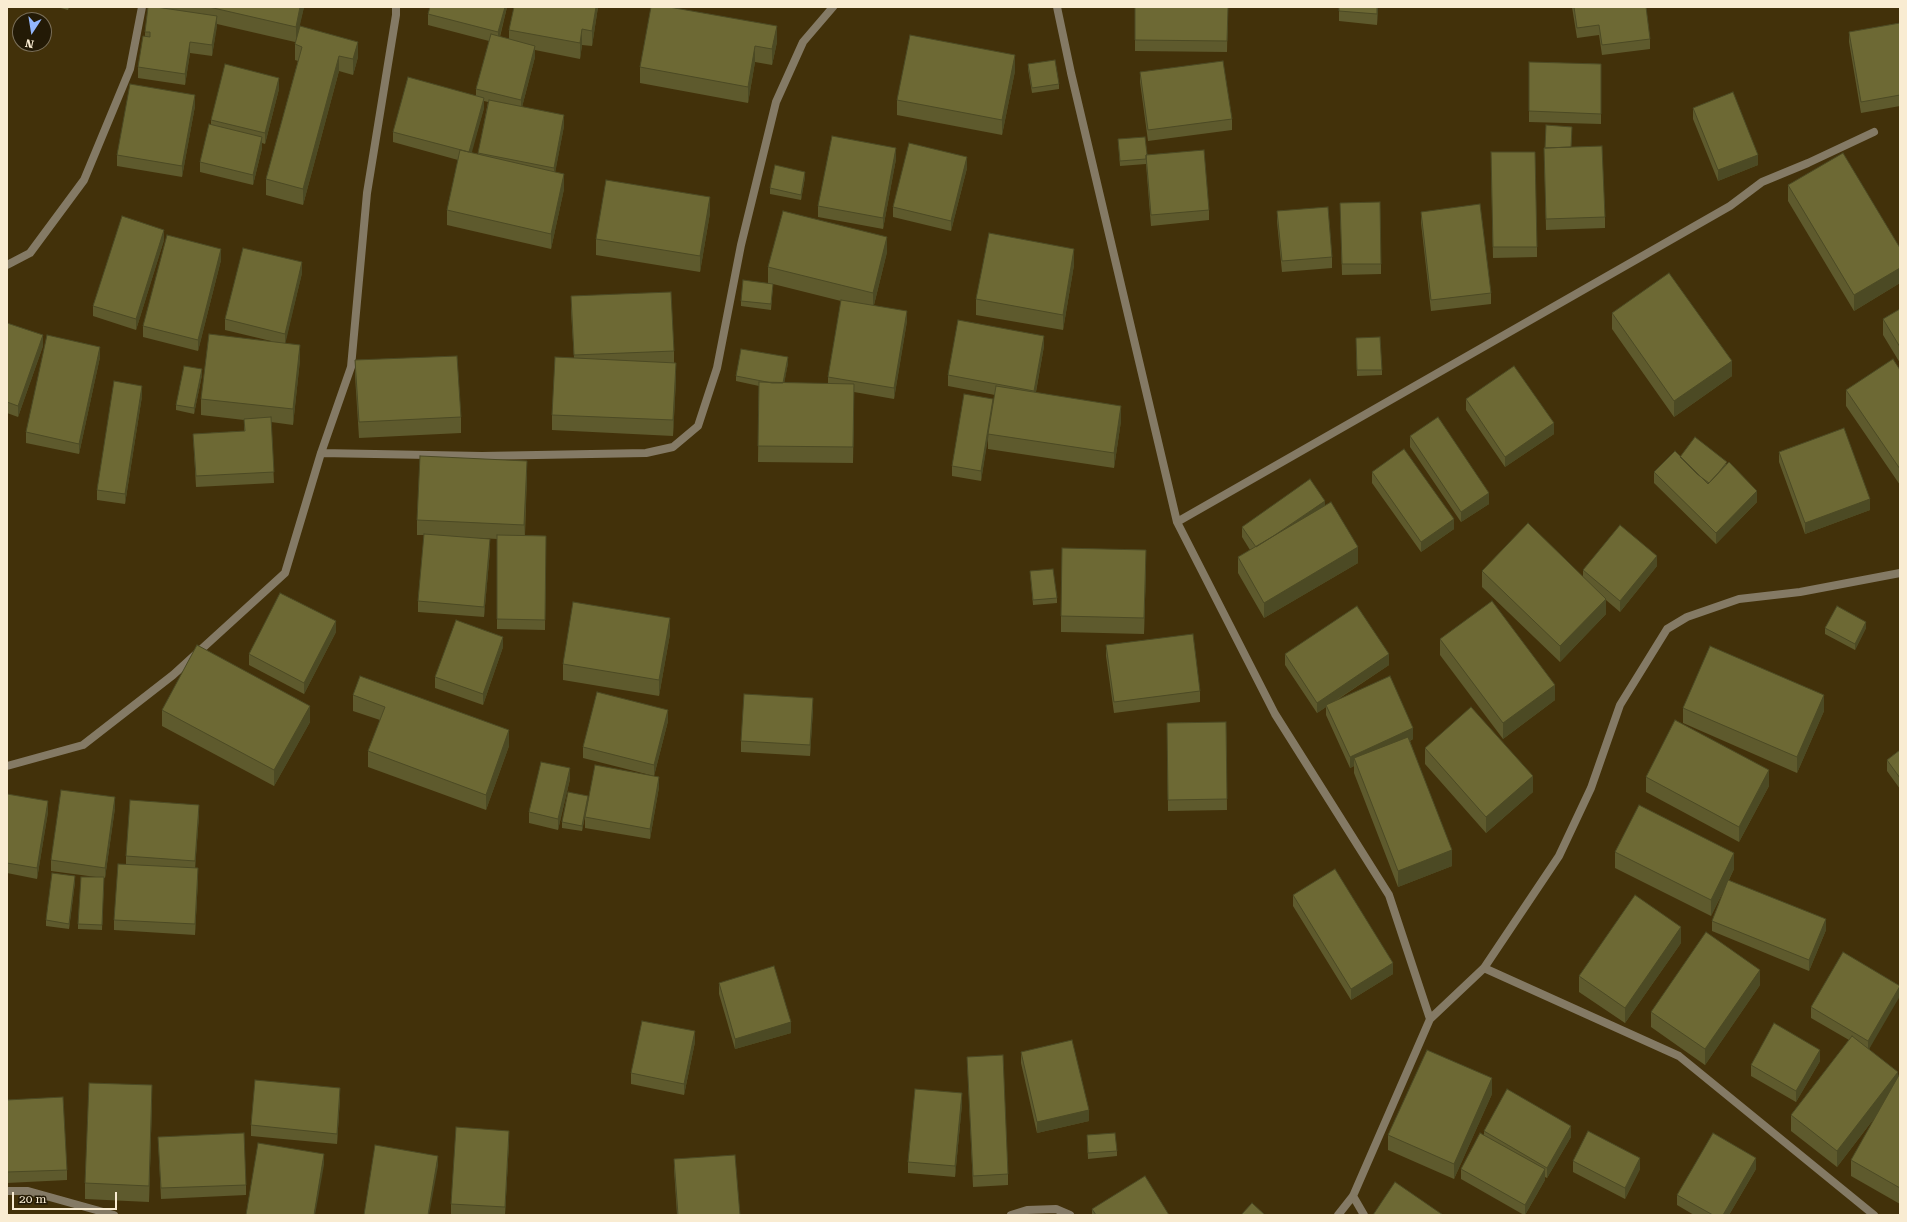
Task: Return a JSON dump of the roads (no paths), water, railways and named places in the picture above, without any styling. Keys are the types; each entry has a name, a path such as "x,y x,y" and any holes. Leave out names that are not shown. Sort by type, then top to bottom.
{"street":[{"path":"7,265 30,253 84,180 130,69 142,7"},
{"path":"7,766 83,745 173,675 285,573 321,453 351,367 367,193 396,15 396,7"},
{"path":"321,453 482,456 646,453 673,447 698,426 717,368 741,245 776,102 803,42 833,7"},
{"path":"1057,7 1074,89 1177,522 1275,714 1389,895 1430,1019"},
{"path":"1177,522 1730,206 1762,182 1874,132"},
{"path":"1338,1215 1353,1196 1430,1019 1484,968 1559,856 1590,788 1620,705 1667,629 1687,617 1739,599 1800,592 1900,573"},
{"path":"1484,968 1679,1056 1874,1215"},
{"path":"7,1191 28,1191 114,1215"},
{"path":"1353,1196 1364,1215"},
{"path":"1011,1215 1027,1210 1056,1209 1070,1215"}]}
